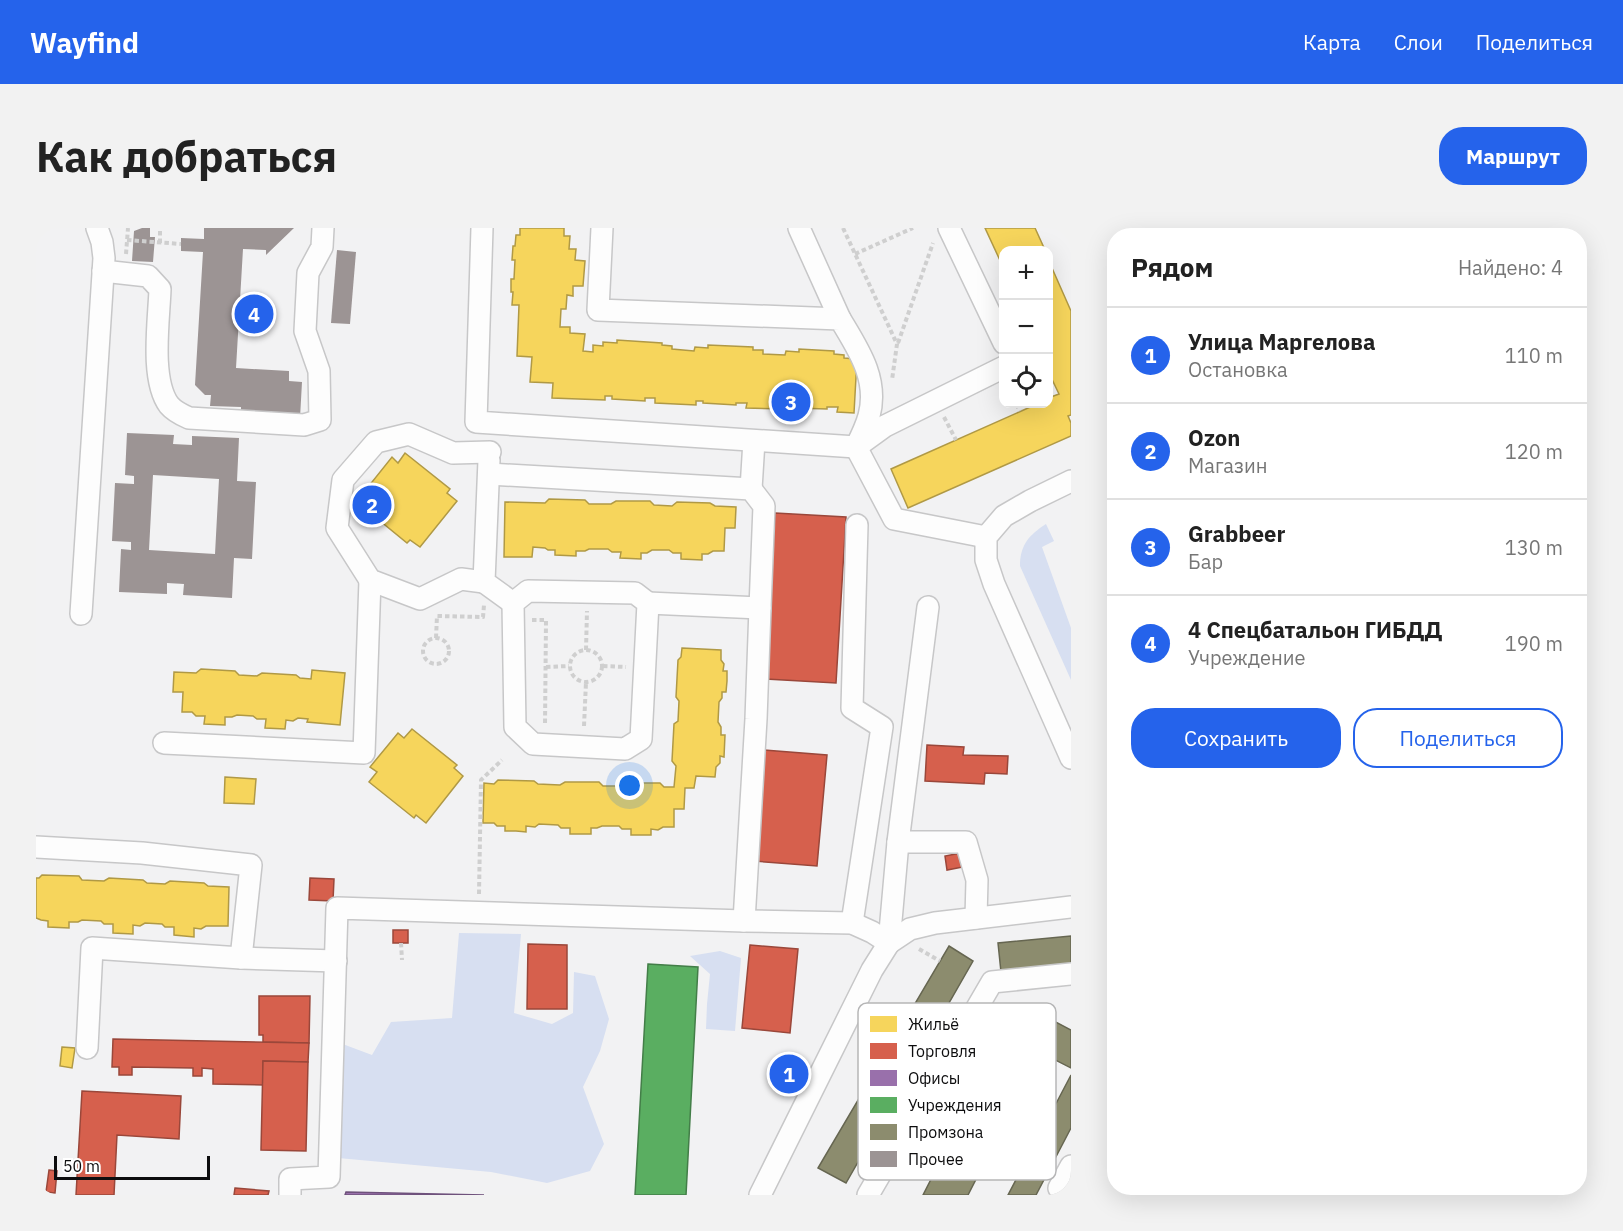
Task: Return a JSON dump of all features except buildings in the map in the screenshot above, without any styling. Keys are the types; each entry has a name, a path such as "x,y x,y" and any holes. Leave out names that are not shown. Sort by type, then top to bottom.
{"street":[{"path":"81,614 101,426 104,258 97,228"},
{"path":"103,271 148,276 160,289 157,365 159,379 169,404 178,412 189,418 304,424 320,420 319,371 305,331 308,273 322,247 323,228"},
{"path":"482,228 476,422 856,447 885,426 999,369"},
{"path":"602,228 598,310 840,319"},
{"path":"799,228 840,319 865,364 871,386 869,416 856,447"},
{"path":"941,233 999,334"},
{"path":"488,585 491,423"},
{"path":"164,743 364,753 370,580 337,528 343,480 376,442 409,434 453,453 490,452"},
{"path":"744,921 756,719 764,506 751,489 754,441"},
{"path":"856,447 894,519 986,537"},
{"path":"489,474 751,489"},
{"path":"1071,481 1004,516 986,537 986,560 994,584 1071,758"},
{"path":"852,923 882,727 852,708 857,525"},
{"path":"370,580 420,599 461,579 488,585 514,612"},
{"path":"648,603 641,739 625,749 532,744 515,727 514,612 528,591 635,593 648,603 760,608"},
{"path":"889,943 898,842 928,607"},
{"path":"898,842 966,842 977,880 976,918"},
{"path":"36,847 142,853 251,865 241,958"},
{"path":"760,1195 872,970 889,943 910,929 935,922 1071,907"},
{"path":"290,1195 290,1179 329,1177 337,908 852,923 889,943"},
{"path":"87,1048 92,948 241,958 336,961"},
{"path":"980,1003 992,982 1071,975"},
{"path":"1062,1192 1071,1166"},
{"path":"868,1195 877,1180"}],"path":[{"path":"160,228 160,243"},
{"path":"843,228 897,344"},
{"path":"855,254 913,228"},
{"path":"890,391 897,344 941,233"},
{"path":"127,240 181,244"},
{"path":"436,638 436,616 483,617 488,585"},
{"path":"586,650 587,592"},
{"path":"514,612 546,620 545,727 515,727"},
{"path":"436,638 444,641 449,651 444,662 433,664 424,657 423,651 428,641 436,638"},
{"path":"586,650 597,653 603,666 596,679 582,682 571,673 569,666 571,658 576,653 586,650"},
{"path":"546,667 569,666"},
{"path":"583,747 586,682"},
{"path":"479,912 481,780 501,760"},
{"path":"401,943 402,960"},
{"path":"919,949 940,962"}],"shaded area":[{"path":"1046,524 1054,541 1042,547 1071,628 1071,680 1020,566 1020,559 1027,541"},
{"path":"459,933 521,934 514,1013 552,1024 573,1013 574,972 595,976 609,1019 600,1051 583,1087 604,1144 590,1171 547,1183 491,1172 338,1158 340,1043 372,1055 391,1022 452,1018"},
{"path":"720,951 741,958 735,1031 706,1029 710,974 690,956"}],"place":[{"name":"4 Спецбатальон ГИБДД","path":"254,314"},
{"name":"Grabbeer","path":"791,402"},
{"name":"Ozon","path":"372,505"},
{"name":"Улица Маргелова","path":"789,1074"}]}
